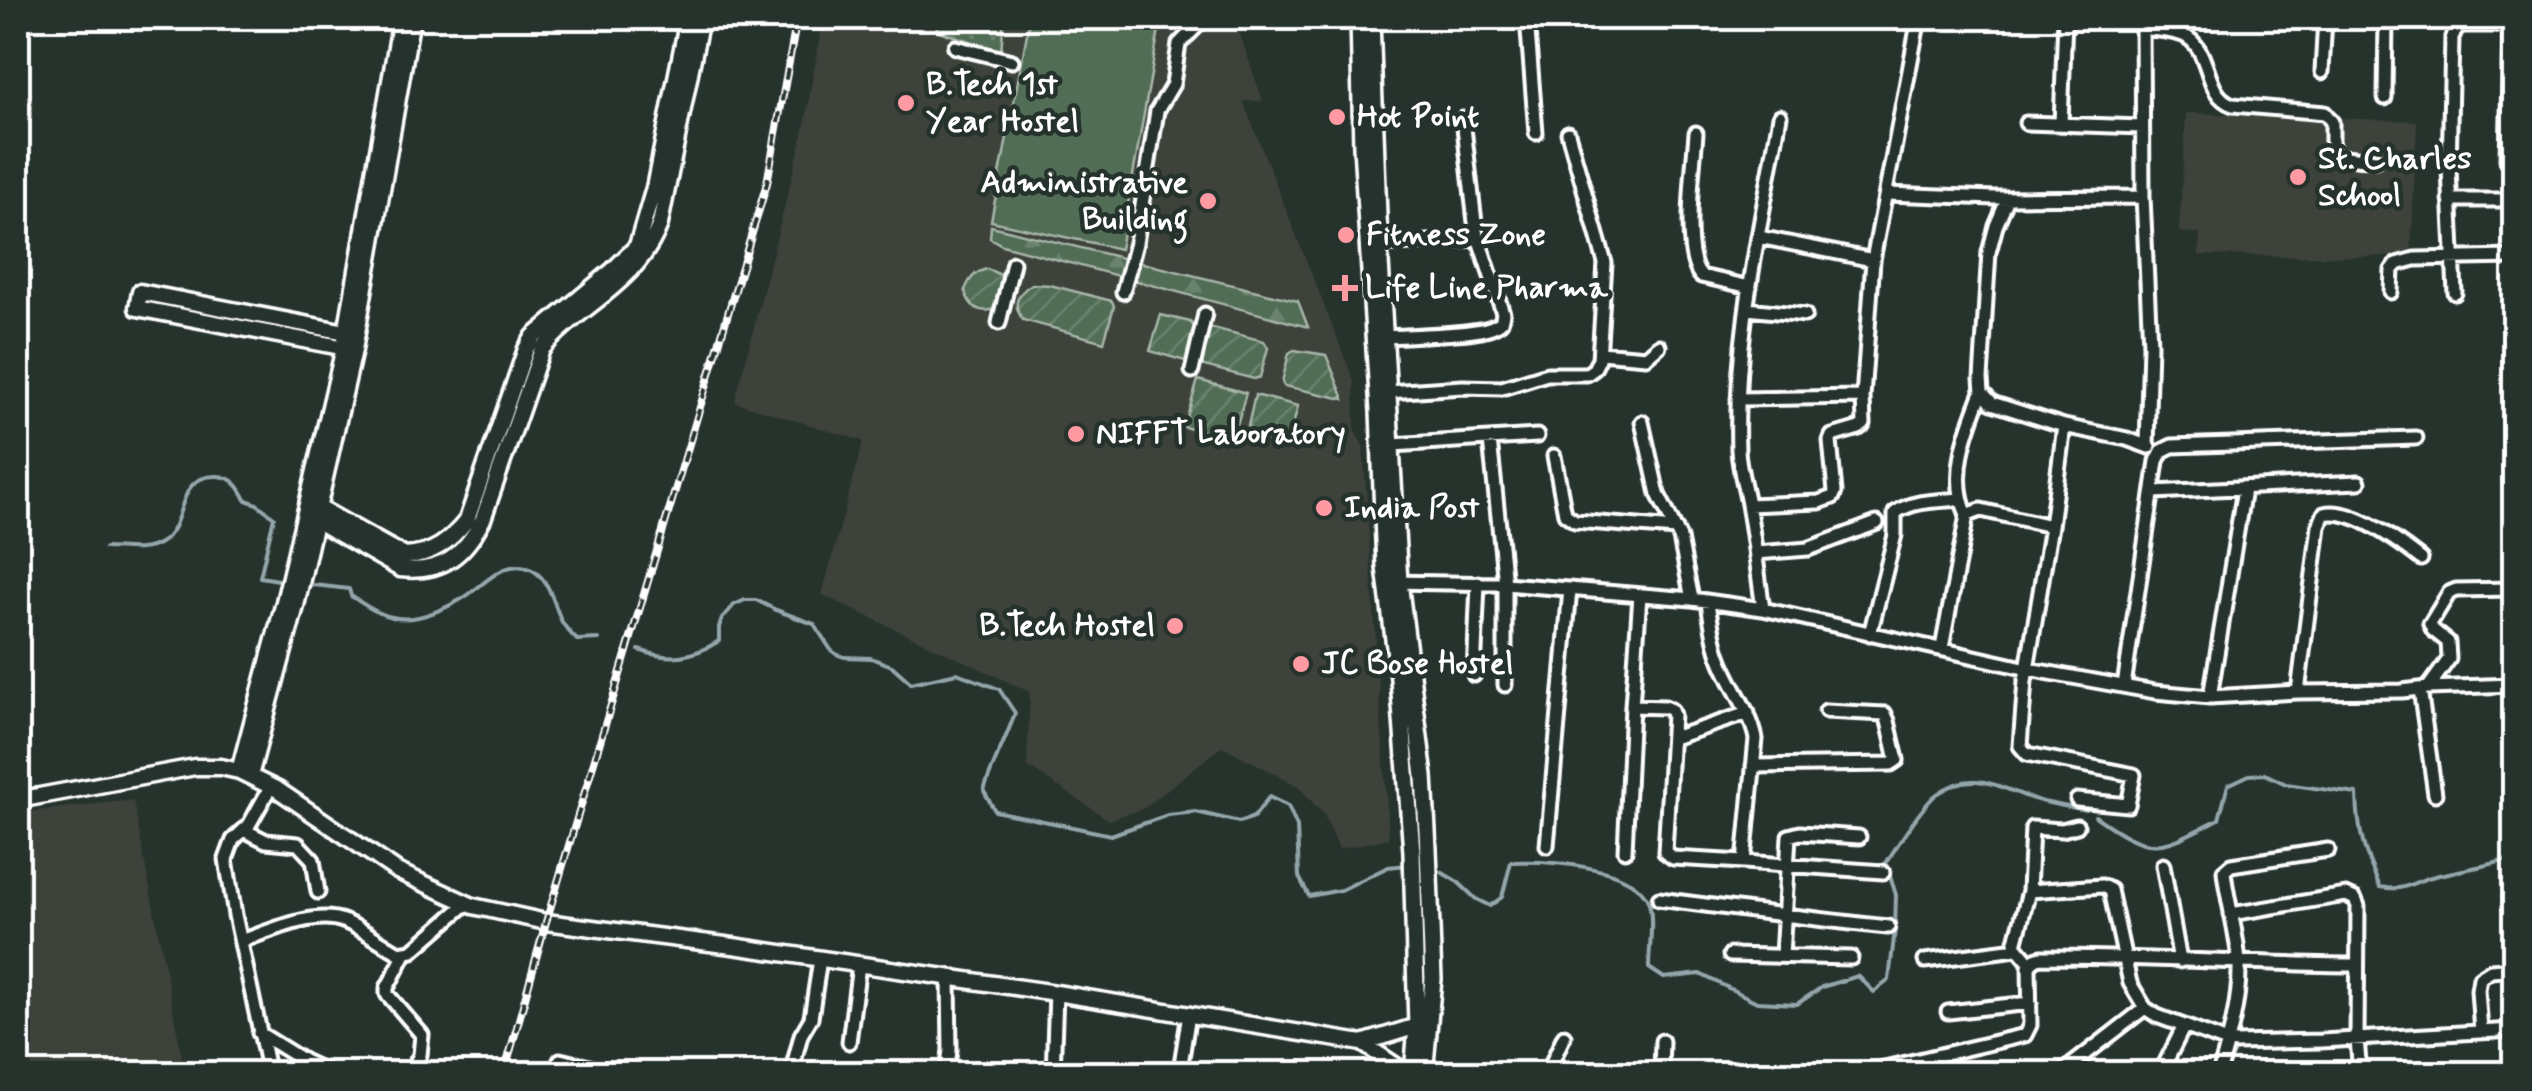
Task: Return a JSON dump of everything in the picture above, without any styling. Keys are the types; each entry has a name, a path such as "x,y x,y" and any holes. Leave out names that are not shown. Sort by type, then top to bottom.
{"main road":[{"path":"1359,18 1362,147 1400,696 1420,850 1424,1074"},
{"path":"1371,18 1379,245 1392,445 1393,582"},
{"path":"1410,1074 1423,1026"}],"street":[{"path":"350,341 401,18"},
{"path":"244,773 290,604 350,341 412,18"},
{"path":"312,511 405,556 420,556 438,548 453,538 467,520 526,348 541,329 636,246 654,188 688,18"},
{"path":"312,511 400,568 429,568 457,555 471,542 542,349 618,285 653,243 701,18"},
{"path":"1123,292 1136,243 1157,111 1173,84 1179,44 1201,18"},
{"path":"1527,18 1536,133"},
{"path":"1748,505 1819,502 1833,497 1830,441 1837,434 1863,427 1873,260 1920,18"},
{"path":"2061,124 2065,18"},
{"path":"2322,72 2325,18"},
{"path":"2385,98 2386,18"},
{"path":"2455,292 2450,200 2452,37 2457,22 2512,25 2507,160"},
{"path":"2147,446 2150,346 2143,196 2142,23 2190,40 2223,101 2325,113 2332,122 2335,156 2376,160"},
{"path":"955,47 1012,62"},
{"path":"1764,609 1739,458 1738,400 1750,288 1780,116"},
{"path":"1385,337 1476,330 1502,320 1478,239 1463,118"},
{"path":"2026,123 2142,126"},
{"path":"1388,392 1502,388 1546,374 1587,374 1594,369 1600,353 1605,263 1568,133"},
{"path":"1696,133 1690,228 1696,270 1701,276 1750,288"},
{"path":"1887,194 2008,198 2143,196"},
{"path":"1942,648 1967,516 1960,499 1960,468 1982,392 1990,252 2008,198"},
{"path":"2450,200 2514,200"},
{"path":"1760,236 1873,260"},
{"path":"1379,245 1478,239"},
{"path":"2390,292 2392,270 2415,259 2514,257"},
{"path":"999,322 1014,264"},
{"path":"140,292 350,341 138,308 140,292"},
{"path":"1747,309 1805,315"},
{"path":"1192,370 1205,314"},
{"path":"1600,353 1646,357 1659,346"},
{"path":"1982,392 1992,403 2162,451"},
{"path":"1738,400 1864,397"},
{"path":"1642,422 1658,494 1676,529 1692,599"},
{"path":"2064,426 2019,740 2027,754 2134,775 2128,804 2077,800"},
{"path":"1392,445 1537,436"},
{"path":"2124,686 2157,461 2162,451 2172,446 2416,438"},
{"path":"1490,440 1505,584 1504,685"},
{"path":"1554,456 1569,518 1676,529"},
{"path":"2154,492 2358,482"},
{"path":"2210,697 2244,489"},
{"path":"1870,634 1894,535 1895,514 1904,507 1960,499"},
{"path":"1967,516 1981,510 2051,526"},
{"path":"2298,692 2319,526 2324,514 2333,512 2383,532 2421,560"},
{"path":"1756,553 1808,549 1878,523"},
{"path":"1393,582 1505,584 1692,599 1764,609 2028,669 2154,692 2210,697 2514,685"},
{"path":"1474,675 1478,584"},
{"path":"1547,846 1570,589"},
{"path":"2436,794 2424,688 2449,659 2448,642 2430,624 2446,595 2456,590 2514,589"},
{"path":"1625,851 1640,595"},
{"path":"1708,602 1720,660 1748,713 1756,739 1744,862"},
{"path":"1632,706 1665,708 1673,715 1665,852 1673,858 1883,872"},
{"path":"1753,766 1892,764 1897,760 1884,714 1826,711"},
{"path":"1673,738 1748,713"},
{"path":"18,800 195,766 221,767 271,786 398,872 466,904 546,922 949,978 1362,1043 1410,1074"},
{"path":"269,1074 226,859 233,840 254,819 271,786"},
{"path":"1859,1074 2025,1035 2030,1025 2030,964 2016,950 2015,940 2030,891 2032,828 2062,830 2077,826"},
{"path":"244,830 266,840 298,844 313,860 318,892"},
{"path":"1782,956 1788,840 1793,834 1859,838"},
{"path":"2218,1074 2238,994 2239,964 2224,878 2226,868 2328,850"},
{"path":"2164,865 2180,961"},
{"path":"2030,891 2102,886 2110,890 2130,983 2145,1008 2156,1016 2228,1042 2514,1030"},
{"path":"2231,914 2351,896 2358,906 2360,1074"},
{"path":"1659,899 1888,927"},
{"path":"240,941 310,918 332,918 404,954 466,904"},
{"path":"1925,962 2016,950"},
{"path":"404,954 387,994 422,1034 420,1056 410,1074"},
{"path":"1730,954 1850,958"},
{"path":"2030,964 2042,957 2125,957 2239,964 2357,965"},
{"path":"791,1074 811,1018 820,959"},
{"path":"848,1042 859,965"},
{"path":"2481,1032 2480,978 2491,971 2514,969"},
{"path":"947,1074 949,978"},
{"path":"1053,1074 1056,994"},
{"path":"1948,1012 2030,1003"},
{"path":"2060,1074 2145,1008"},
{"path":"1182,1074 1189,1014"},
{"path":"1362,1043 1423,1026"},
{"path":"2160,1074 2184,1026"},
{"path":"259,1032 304,1062 332,1074"},
{"path":"1547,1074 1564,1036"},
{"path":"1662,1041 1662,1074"},
{"path":"560,1060 618,1074"}],"shaded area":[{"path":"823,18 1234,18 1263,101 1243,101 1354,381 1355,432 1363,446 1389,838 1339,849 1324,815 1298,786 1222,746 1144,808 1109,820 1027,766 1030,692 822,595 863,441 735,402 804,130"},
{"name":"St. Charles School","path":"2186,113 2417,121 2411,257 2199,255 2200,234 2179,232"},
{"path":"133,800 185,1073 18,1073 18,813"}],"green space":[{"path":"933,18 1004,18 1001,51 938,31"},
{"path":"1030,18 1161,18 1120,249 991,221"},
{"path":"991,226 1298,301 1308,327 1002,245 990,238"},
{"path":"987,269 1003,276 1005,284 998,308 986,311 973,305 965,290 973,276"},
{"path":"1032,284 1112,301 1104,342 1023,320 1017,300"},
{"path":"1161,315 1194,326 1185,361 1150,351"},
{"path":"1213,328 1264,341 1268,348 1260,377 1254,379 1204,366 1200,361"},
{"path":"1294,350 1326,355 1344,399 1284,386 1289,353"},
{"path":"1198,380 1246,393 1233,439 1184,427"},
{"path":"1255,395 1298,406 1288,445 1246,435"}],"waterway":[{"path":"105,548 140,549 160,543 175,525 194,483 218,476 228,478 246,500 274,517 260,577 285,581"},
{"path":"305,584 349,589 351,596 376,611 410,618 457,602 504,569 522,567 543,580 562,622 577,640 599,639"},
{"path":"639,650 660,656 699,651 719,641 722,619 734,605 756,600 814,624 836,654 871,658 892,666 911,683 957,673 999,689 1015,713 984,791 995,811 1111,835 1168,815 1196,812 1239,822 1254,817 1269,797 1288,806 1297,827 1299,877 1309,896 1341,890 1388,867 1408,865"},
{"path":"2095,816 2144,843 2169,842 2219,819 2228,785 2249,775 2265,774 2286,784 2357,794 2363,842 2380,887 2403,887 2514,858"},
{"path":"1436,869 1490,906 1502,897 1511,862 1566,864 1609,873 1627,880 1649,904 1649,968 1664,978 1700,974 1757,1002 1797,1004 1822,987 1858,976 1874,992 1889,980 1896,895 1886,863 1917,816 1937,794 1960,783 1981,782 2040,801 2086,810"}],"railway":[{"path":"504,1074 767,183 797,18"}],"place":[{"name":"B.Tech 1st Year Hostel","path":"906,103"},
{"name":"Hot Point","path":"1337,117"},
{"name":"St. Charles School","path":"2298,177"},
{"name":"Administrative Building","path":"1208,201"},
{"name":"Fitness Zone","path":"1346,235"},
{"name":"Life Line Pharma","path":"1345,288"},
{"name":"NIFFT Laboratory","path":"1076,434"},
{"name":"India Post","path":"1324,508"},
{"name":"B.Tech Hostel","path":"1175,626"},
{"name":"JC Bose Hostel","path":"1301,664"}]}
